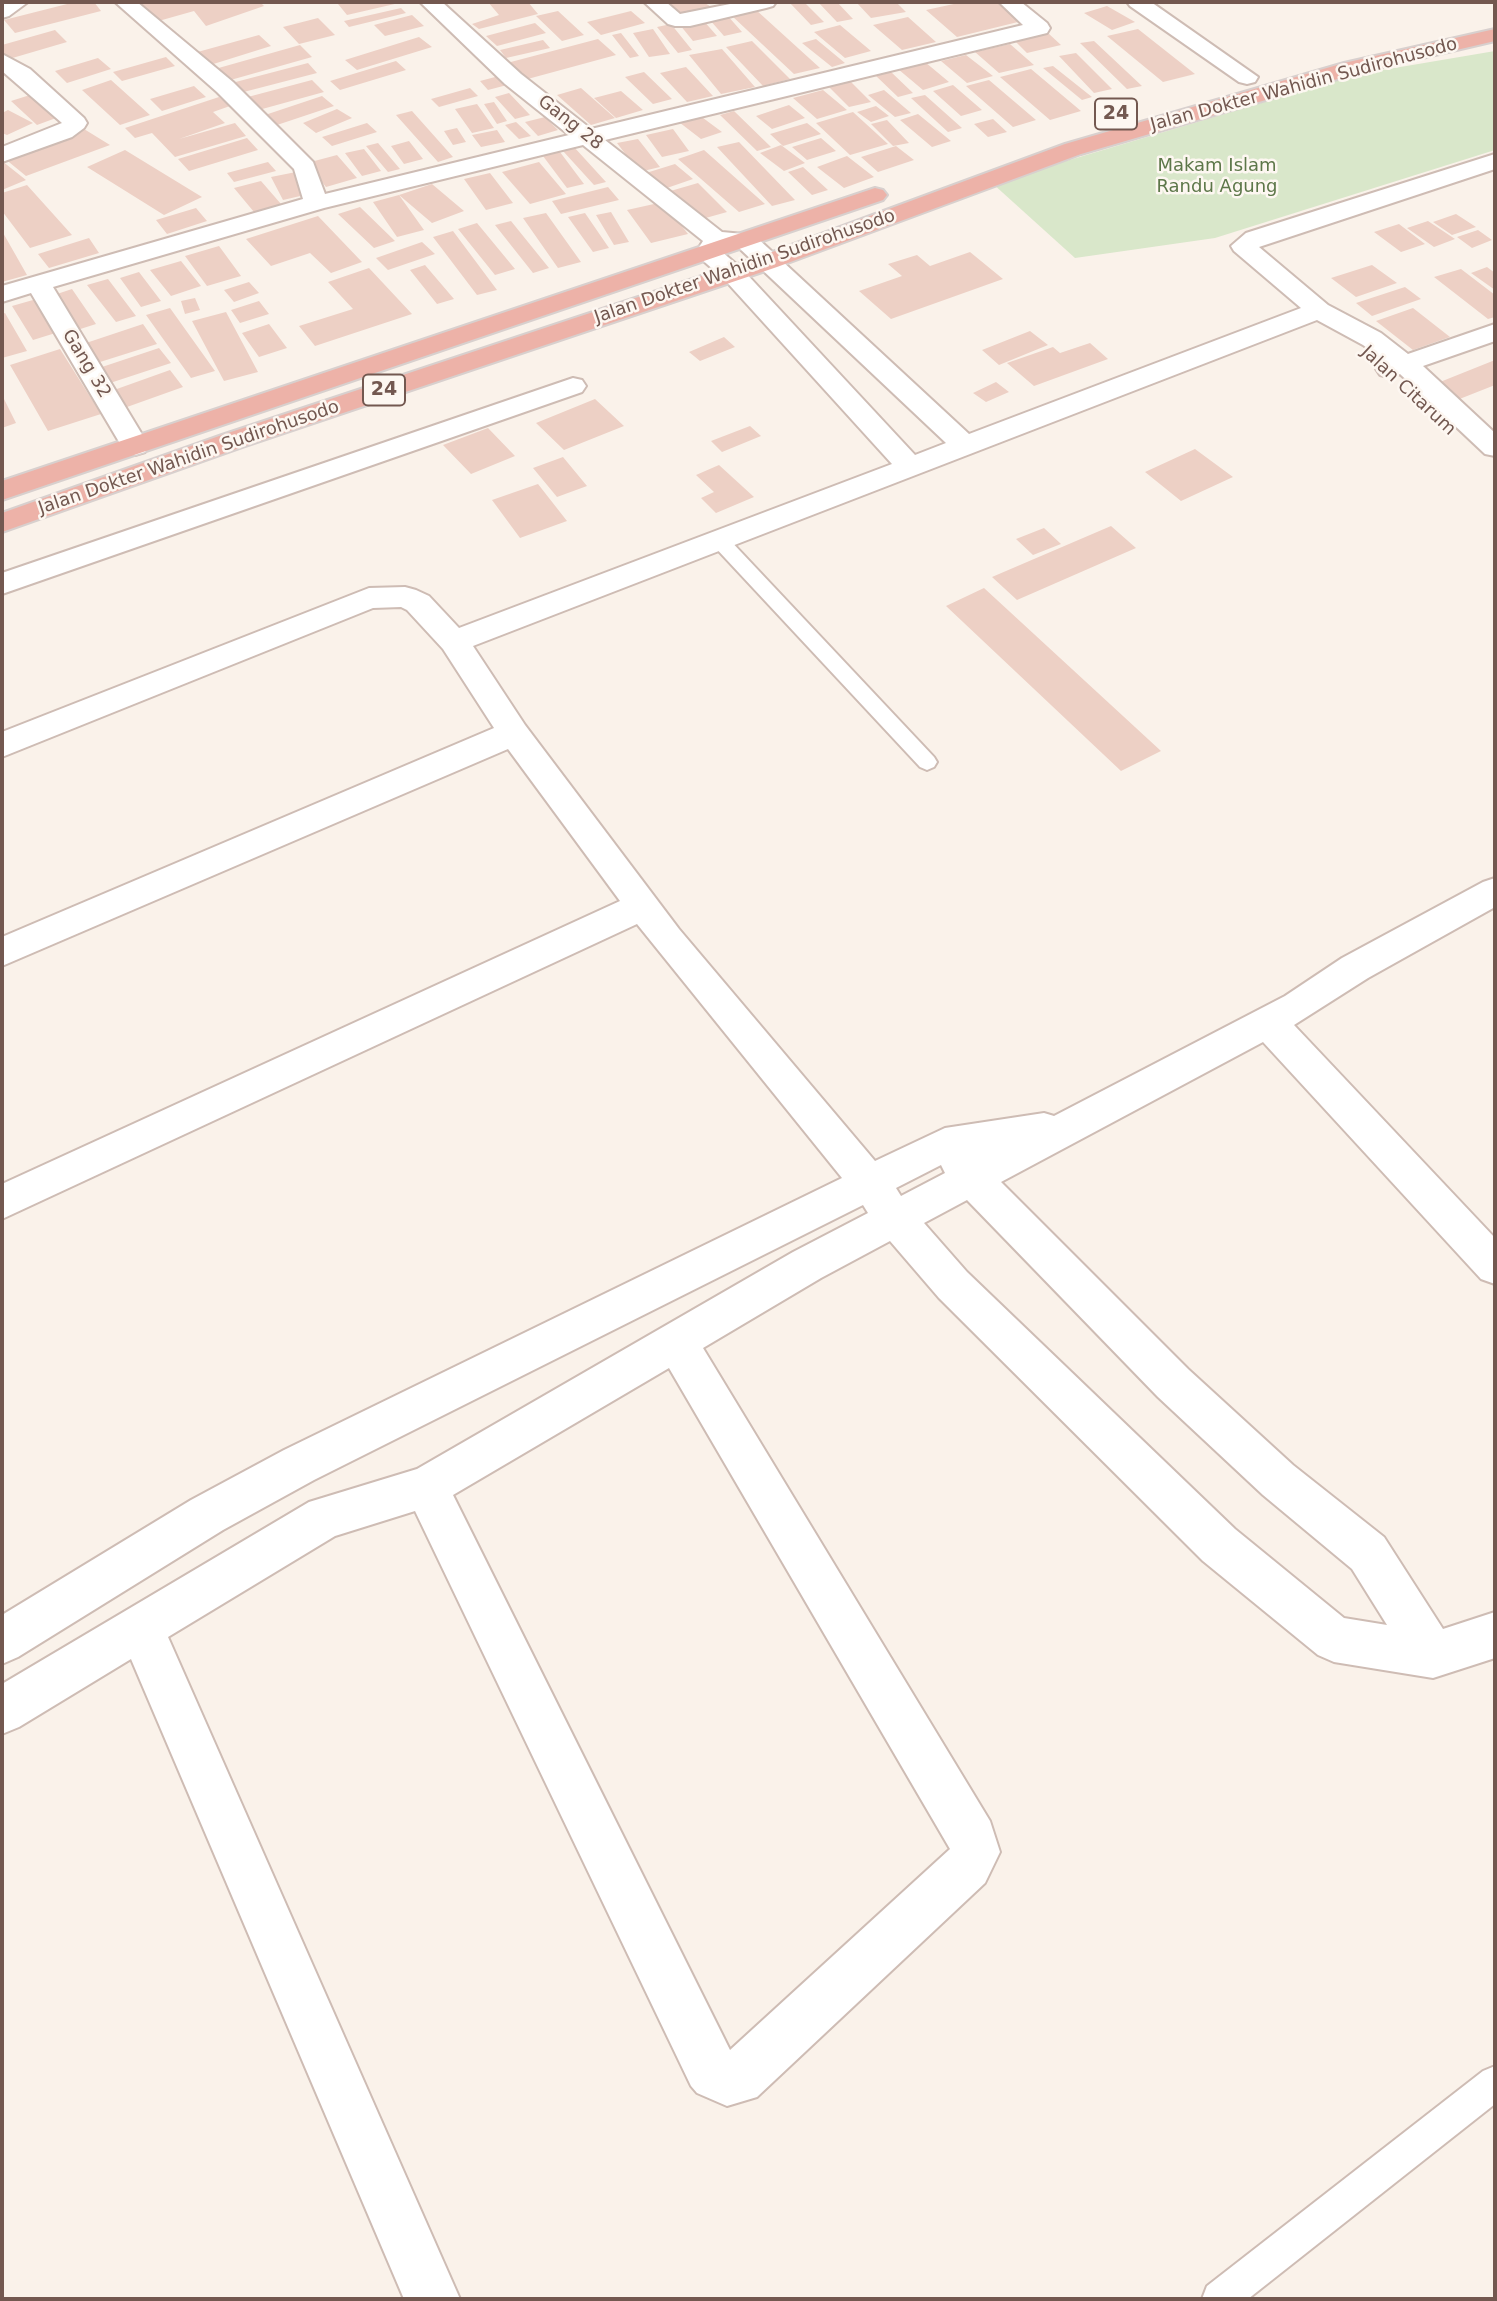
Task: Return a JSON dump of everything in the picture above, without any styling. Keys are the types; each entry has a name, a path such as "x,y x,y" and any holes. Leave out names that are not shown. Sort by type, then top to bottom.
{"highway":[{"name":"Jalan Dokter Wahidin Sudirohusodo","path":"1166,99 1373,41 1495,15"},
{"name":"Jalan Dokter Wahidin Sudirohusodo","path":"2,523 232,441 768,262 1073,149 1352,68 1495,35"},
{"name":"Jalan Dokter Wahidin Sudirohusodo","path":"1052,133 1140,107"},
{"name":"Jalan Dokter Wahidin Sudirohusodo","path":"2,491 712,245 745,240 900,186"}],"street":[{"path":"2,12 18,2"},
{"path":"125,2 225,88 305,167 316,203"},
{"name":"Gang 28","path":"429,2 513,79 587,136 712,245 733,274 911,467"},
{"path":"654,2 667,16 683,20 766,2"},
{"path":"2,294 316,203 587,136 1037,31 1037,24 1009,2"},
{"path":"1137,2 1247,77"},
{"path":"2,61 22,74 76,123 64,132 2,155"},
{"name":"Jalan Citarum","path":"1495,161 1244,243 1244,248 1319,310 1397,366 1452,420 1495,473"},
{"path":"745,240 965,446"},
{"name":"Gang 32","path":"37,282 135,446"},
{"path":"454,642 1319,310"},
{"path":"1397,366 1495,332"},
{"path":"818,367 864,352"},
{"path":"2,584 573,386"},
{"path":"1452,420 1495,448"},
{"path":"2,745 369,598 405,597 418,603 454,642 514,733 667,939 870,1183 895,1219 972,1304 1219,1545 1334,1639 1433,1655 1495,1635"},
{"path":"2,952 514,733"},
{"path":"2,1710 325,1517 426,1487 807,1265 1298,1006 1355,968 1495,891"},
{"path":"2,1202 643,906"},
{"path":"1267,1021 1495,1266"},
{"path":"2,1641 207,1515 299,1465 945,1144 1067,1126"},
{"path":"945,1144 972,1179 1173,1383 1278,1480 1367,1553 1433,1655"},
{"path":"426,1487 710,2067 727,2080 738,2078 968,1866 975,1852 973,1838 677,1343"},
{"path":"299,1465 325,1517"},
{"path":"140,1626 432,2299"}],"lane":[{"path":"719,540 927,762"},
{"path":"1220,2299 1495,2083"}],"green space":[{"name":"Makam Islam Randu Agung","path":"1495,51 1495,150 1215,238 1075,258 992,183 1359,74"}],"building":[{"path":"75,2 94,2 101,11 15,33 4,20"},
{"path":"147,2 260,2 264,6 206,26 194,11 155,22 135,6"},
{"path":"488,2 528,2 538,14 479,29 472,24 499,15"},
{"path":"665,2 703,2 715,9 690,18"},
{"path":"789,2 804,2 824,22 811,25"},
{"path":"818,2 837,2 853,19 837,22"},
{"path":"856,2 896,2 906,12 871,18"},
{"path":"963,2 998,2 1022,21 957,37 926,10"},
{"path":"399,3 347,15 338,4"},
{"path":"1107,6 1135,22 1112,30 1084,13"},
{"path":"401,8 406,13 349,27 344,21"},
{"path":"755,9 820,68 794,74 731,15"},
{"path":"558,11 584,35 562,41 536,16"},
{"path":"631,11 645,23 601,35 587,22"},
{"path":"412,15 424,26 385,36 374,25"},
{"path":"727,15 742,32 724,36 709,19"},
{"path":"908,17 936,42 902,50 873,25"},
{"path":"318,18 335,35 299,44 283,27"},
{"path":"703,20 717,36 693,41 680,25"},
{"path":"535,23 546,33 497,46 486,36"},
{"path":"671,24 692,50 678,53 657,27"},
{"path":"840,25 871,51 845,58 814,32"},
{"path":"653,29 670,54 649,57 633,33"},
{"path":"1138,29 1195,74 1163,82 1107,36"},
{"path":"55,30 67,42 9,59 2,51 2,45"},
{"path":"621,33 639,56 630,58 612,35"},
{"path":"1048,33 1061,45 1027,53 1014,40"},
{"path":"259,35 271,46 207,66 194,53"},
{"path":"419,37 432,47 357,70 345,60"},
{"path":"598,39 616,55 524,80 507,63"},
{"path":"816,39 845,63 832,67 802,43"},
{"path":"543,40 550,48 506,58 500,50"},
{"path":"752,41 790,79 763,86 726,47"},
{"path":"1094,41 1142,86 1127,89 1080,43"},
{"path":"1010,44 1034,65 999,73 975,52"},
{"path":"300,45 312,57 227,81 215,69"},
{"path":"722,49 755,87 721,94 689,55"},
{"path":"1076,53 1112,89 1094,93 1059,56"},
{"path":"966,55 993,76 967,83 941,61"},
{"path":"166,57 175,66 122,81 113,72"},
{"path":"98,58 111,69 67,83 55,71"},
{"path":"396,61 406,70 340,90 330,81"},
{"path":"925,62 949,82 923,90 898,69"},
{"path":"308,63 317,73 236,94 228,84"},
{"path":"1053,66 1092,97 1082,100 1043,68"},
{"path":"686,67 713,96 687,102 660,73"},
{"path":"1031,69 1081,111 1050,120 1000,77"},
{"path":"890,71 913,93 898,97 875,75"},
{"path":"644,72 672,99 653,104 625,77"},
{"path":"499,76 507,85 488,90 480,81"},
{"path":"111,80 150,115 120,125 82,90"},
{"path":"312,80 324,92 255,111 244,98"},
{"path":"989,80 1036,120 1013,127 966,86"},
{"path":"851,82 871,102 849,107 829,87"},
{"path":"953,85 982,110 961,116 933,91"},
{"path":"194,86 206,97 162,111 150,99"},
{"path":"470,88 478,96 439,107 431,99"},
{"path":"581,88 615,118 591,125 557,95"},
{"path":"823,90 847,110 817,119 793,98"},
{"path":"884,90 911,113 895,117 868,95"},
{"path":"621,91 643,110 616,118 594,98"},
{"path":"509,93 530,115 515,119 495,97"},
{"path":"30,95 56,118 37,125 11,101"},
{"path":"925,95 962,128 948,132 911,98"},
{"path":"322,96 334,106 277,125 265,115"},
{"path":"219,97 230,106 213,112 225,123 179,139 235,123 246,136 175,157 152,133 135,138 125,128"},
{"path":"494,102 507,121 497,124 484,104"},
{"path":"477,104 494,128 472,133 455,109"},
{"path":"789,105 805,118 772,129 756,116"},
{"path":"876,106 889,116 871,122 857,112"},
{"path":"337,109 352,118 316,133 303,123"},
{"path":"8,110 33,123 7,135 2,133 2,113"},
{"path":"412,111 453,157 438,162 396,115"},
{"path":"734,111 771,147 757,151 720,115"},
{"path":"695,112 722,132 701,139 675,119"},
{"path":"853,112 888,144 850,155 816,123"},
{"path":"918,114 951,141 932,147 900,120"},
{"path":"545,117 558,130 538,136 525,122"},
{"path":"993,119 1007,132 988,137 974,124"},
{"path":"887,120 909,143 893,146 871,124"},
{"path":"516,122 531,136 519,139 505,125"},
{"path":"367,123 377,132 332,146 322,137"},
{"path":"807,123 821,134 783,146 770,134"},
{"path":"457,128 466,142 453,145 444,131"},
{"path":"84,129 110,145 26,176 4,158"},
{"path":"673,129 689,151 662,157 646,135"},
{"path":"497,130 505,142 481,147 472,135"},
{"path":"247,138 258,150 189,171 178,159"},
{"path":"821,138 836,151 807,160 792,147"},
{"path":"638,139 660,167 639,172 617,143"},
{"path":"409,141 423,159 404,164 391,146"},
{"path":"739,142 795,200 772,206 717,147"},
{"path":"378,143 400,169 388,172 366,146"},
{"path":"781,145 805,163 784,171 760,153"},
{"path":"896,146 914,160 878,172 861,157"},
{"path":"574,147 606,182 594,185 563,151"},
{"path":"364,149 381,171 362,176 345,153"},
{"path":"125,150 202,197 164,215 87,167"},
{"path":"704,150 765,204 739,212 678,159"},
{"path":"560,152 584,184 567,188 543,156"},
{"path":"337,155 357,178 326,187 307,163"},
{"path":"847,156 874,177 844,188 817,167"},
{"path":"2,161 26,180 2,190"},
{"path":"268,162 276,171 234,182 227,173"},
{"path":"539,162 566,194 530,204 502,172"},
{"path":"675,164 693,179 664,189 646,173"},
{"path":"803,167 828,190 812,195 788,172"},
{"path":"296,172 309,194 283,200 271,177"},
{"path":"490,173 513,203 486,210 464,179"},
{"path":"261,181 281,204 254,212 234,188"},
{"path":"698,183 727,212 695,221 667,192"},
{"path":"432,184 464,211 432,223 399,195"},
{"path":"27,185 72,235 30,248 2,211 2,193"},
{"path":"608,187 619,200 561,214 552,201"},
{"path":"399,195 424,230 397,237 373,202"},
{"path":"663,202 688,234 651,243 627,210"},
{"path":"360,207 395,241 374,248 338,214"},
{"path":"196,208 207,221 167,234 156,220"},
{"path":"611,212 629,242 614,245 596,215"},
{"path":"546,213 581,262 558,268 523,218"},
{"path":"585,213 609,248 593,252 568,217"},
{"path":"1456,214 1476,227 1452,235 1433,222"},
{"path":"318,216 362,262 331,273 310,253 271,266 246,239"},
{"path":"511,221 549,268 533,273 495,225"},
{"path":"1428,221 1455,239 1434,247 1407,228"},
{"path":"477,223 515,269 495,275 458,229"},
{"path":"1399,224 1425,244 1401,252 1374,232"},
{"path":"1478,230 1492,240 1472,248 1457,237"},
{"path":"2,231 27,275 2,282"},
{"path":"453,231 497,290 477,295 433,237"},
{"path":"89,238 99,253 49,268 38,254"},
{"path":"422,242 435,254 388,270 376,258"},
{"path":"219,246 241,276 207,286 185,256"},
{"path":"970,252 1003,279 891,319 859,291 902,276 888,264 917,255 930,266"},
{"path":"181,261 201,286 171,296 150,270"},
{"path":"425,265 454,299 437,304 410,270"},
{"path":"1372,265 1397,283 1356,297 1331,278"},
{"path":"1487,267 1495,273 1495,290 1471,273"},
{"path":"369,268 412,314 315,346 299,326 353,309 328,282"},
{"path":"1461,269 1495,295 1495,317 1488,319 1434,277"},
{"path":"139,272 161,301 141,307 120,278"},
{"path":"108,279 136,316 116,322 87,285"},
{"path":"249,282 259,293 234,302 224,290"},
{"path":"1405,287 1421,299 1372,316 1356,303"},
{"path":"72,289 96,324 71,332 48,297"},
{"path":"40,298 62,331 33,340 12,306"},
{"path":"195,298 200,310 185,314 181,301"},
{"path":"259,301 269,314 240,323 231,310"},
{"path":"170,308 215,371 191,378 146,315"},
{"path":"1413,308 1450,337 1413,350 1376,321"},
{"path":"226,312 258,372 224,381 192,321"},
{"path":"5,313 27,351 2,358 2,314"},
{"path":"143,324 157,344 100,362 86,343"},
{"path":"269,324 287,348 259,357 242,333"},
{"path":"1030,331 1048,345 999,365 982,350"},
{"path":"724,337 735,347 700,361 689,352"},
{"path":"1090,343 1108,359 1034,386 1007,363 1053,347 1060,353"},
{"path":"159,348 171,363 104,385 93,370"},
{"path":"60,349 101,414 48,431 10,365"},
{"path":"1495,360 1495,385 1457,400 1435,384"},
{"path":"170,370 183,387 127,407 114,390"},
{"path":"996,382 1009,392 986,402 973,393"},
{"path":"2,395 16,423 2,428"},
{"path":"595,399 624,426 564,450 536,423"},
{"path":"750,426 761,436 722,452 711,441"},
{"path":"488,428 515,456 471,474 443,445"},
{"path":"1195,449 1233,477 1181,501 1145,472"},
{"path":"563,457 587,486 557,497 533,468"},
{"path":"719,465 754,497 716,513 701,498 714,492 696,475"},
{"path":"538,484 567,521 520,538 492,500"},
{"path":"1111,526 1136,548 1017,600 992,577"},
{"path":"1044,528 1061,544 1033,555 1016,539"},
{"path":"984,588 1161,751 1121,771 946,606"}]}
